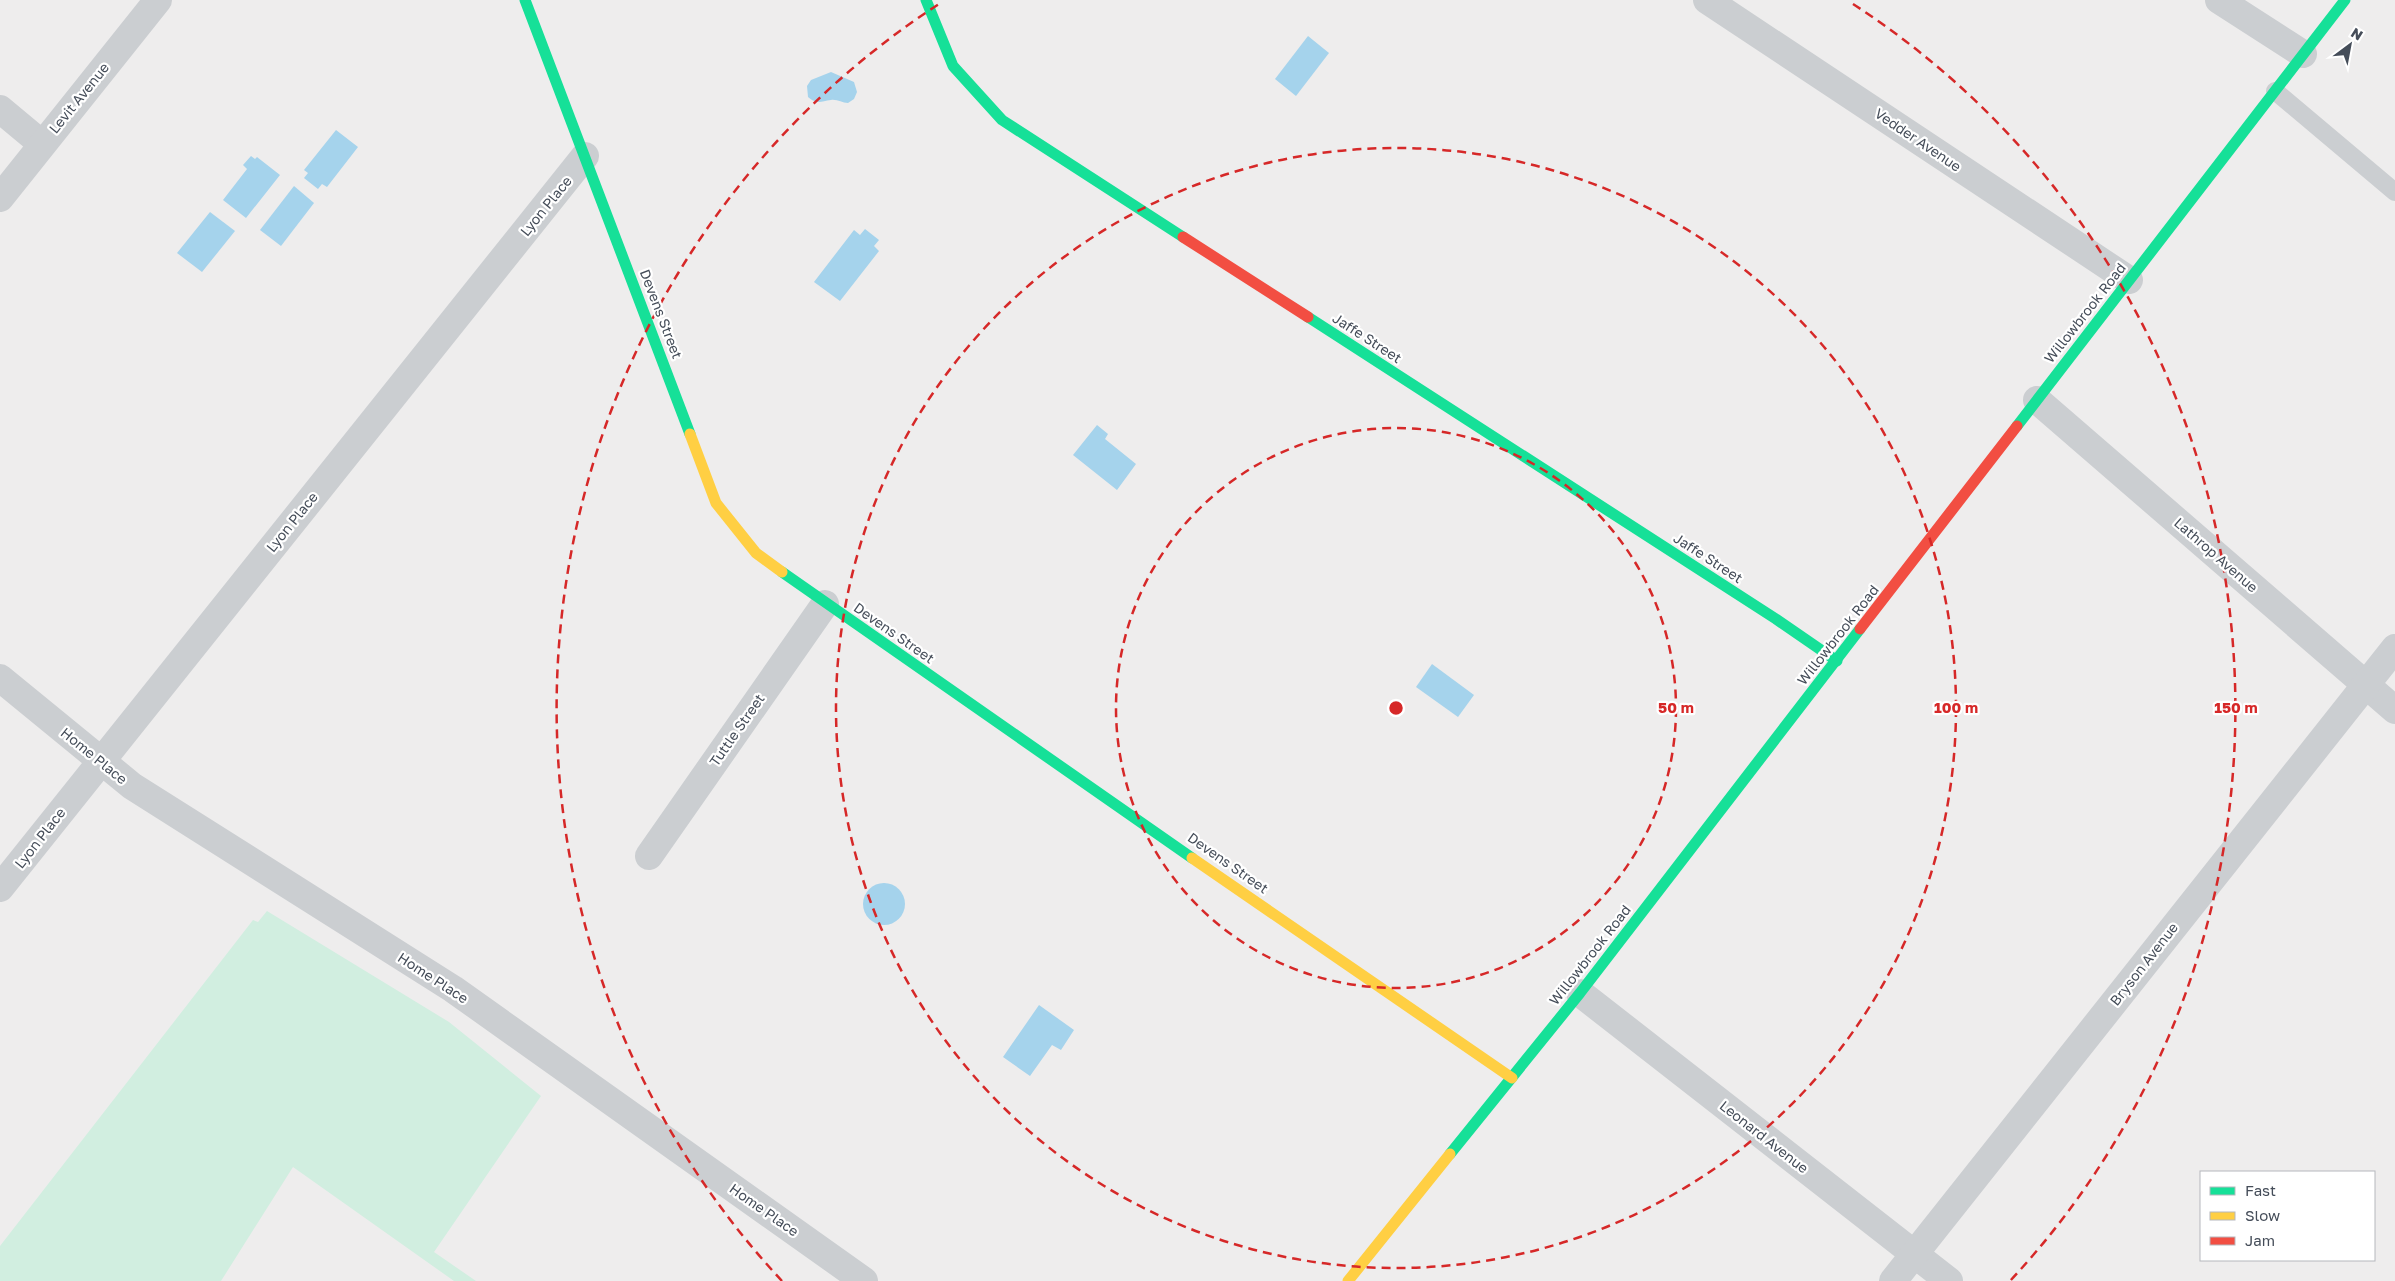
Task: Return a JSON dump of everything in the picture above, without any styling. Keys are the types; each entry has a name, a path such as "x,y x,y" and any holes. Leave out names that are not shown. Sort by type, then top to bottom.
{"street":[{"name":"Levit Avenue","path":"0,198 158,0"},
{"name":"Devens Street","path":"526,0 716,504 756,552 825,604 1512,1078"},
{"name":"Jaffe Street","path":"926,0 953,66 1002,120 1776,619 1837,661"},
{"name":"Vedder Avenue","path":"1707,0 2129,280"},
{"path":"2219,0 2303,54"},
{"name":"Willowbrook Road","path":"1348,1281 1580,993 2344,0"},
{"path":"0,109 42,144"},
{"name":"Lyon Place","path":"0,888 585,156"},
{"name":"Lathrop Avenue","path":"2037,400 2395,710"},
{"name":"Tuttle Street","path":"648,856 825,604"},
{"name":"Bryson Avenue","path":"1893,1281 2395,648"},
{"name":"Home Place","path":"0,678 101,761 156,803 453,990 864,1281"},
{"name":"Leonard Avenue","path":"1580,993 1949,1281"}],"lane":[{"path":"2275,91 2395,192"}],"green space":[{"path":"267,911 449,1022 541,1096 434,1252 476,1281 454,1281 293,1167 221,1281 0,1281 0,1246 253,920 258,922"}],"water":[{"path":"1308,36 1329,53 1296,96 1275,79"},
{"path":"831,72 854,82 857,92 854,99 848,103 833,100 819,102 808,97 807,86 811,80"},
{"path":"336,130 358,147 327,187 322,184 318,189 304,178 308,173 304,170"},
{"path":"251,156 255,159 257,157 280,175 246,218 223,200 247,169 243,165"},
{"path":"294,186 314,203 281,246 260,230"},
{"path":"210,212 235,231 202,272 177,253"},
{"path":"865,229 879,240 874,246 879,251 840,301 814,282 854,230 860,235"},
{"path":"1097,425 1108,434 1105,439 1136,464 1117,490 1073,455"},
{"path":"1432,664 1474,695 1458,717 1416,687"},
{"path":"884,883 899,889 905,904 899,919 884,925 869,919 863,904 869,889"},
{"path":"1039,1005 1074,1030 1061,1050 1052,1045 1030,1076 1003,1057"}],"traffic: fast":[{"path":"525,0 690,434"},
{"path":"926,0 953,66 1002,120 1183,237"},
{"path":"2017,426 2345,0"},
{"path":"1308,317 1776,619 1837,661"},
{"path":"782,572 1192,858"},
{"path":"1450,1154 1580,993 1860,629"}],"traffic: slow":[{"path":"690,434 716,503 756,553 782,572"},
{"path":"1192,858 1512,1078"},
{"path":"1348,1281 1450,1154"}],"traffic: jam":[{"path":"1183,237 1308,317"},
{"path":"1860,629 2017,426"}]}
